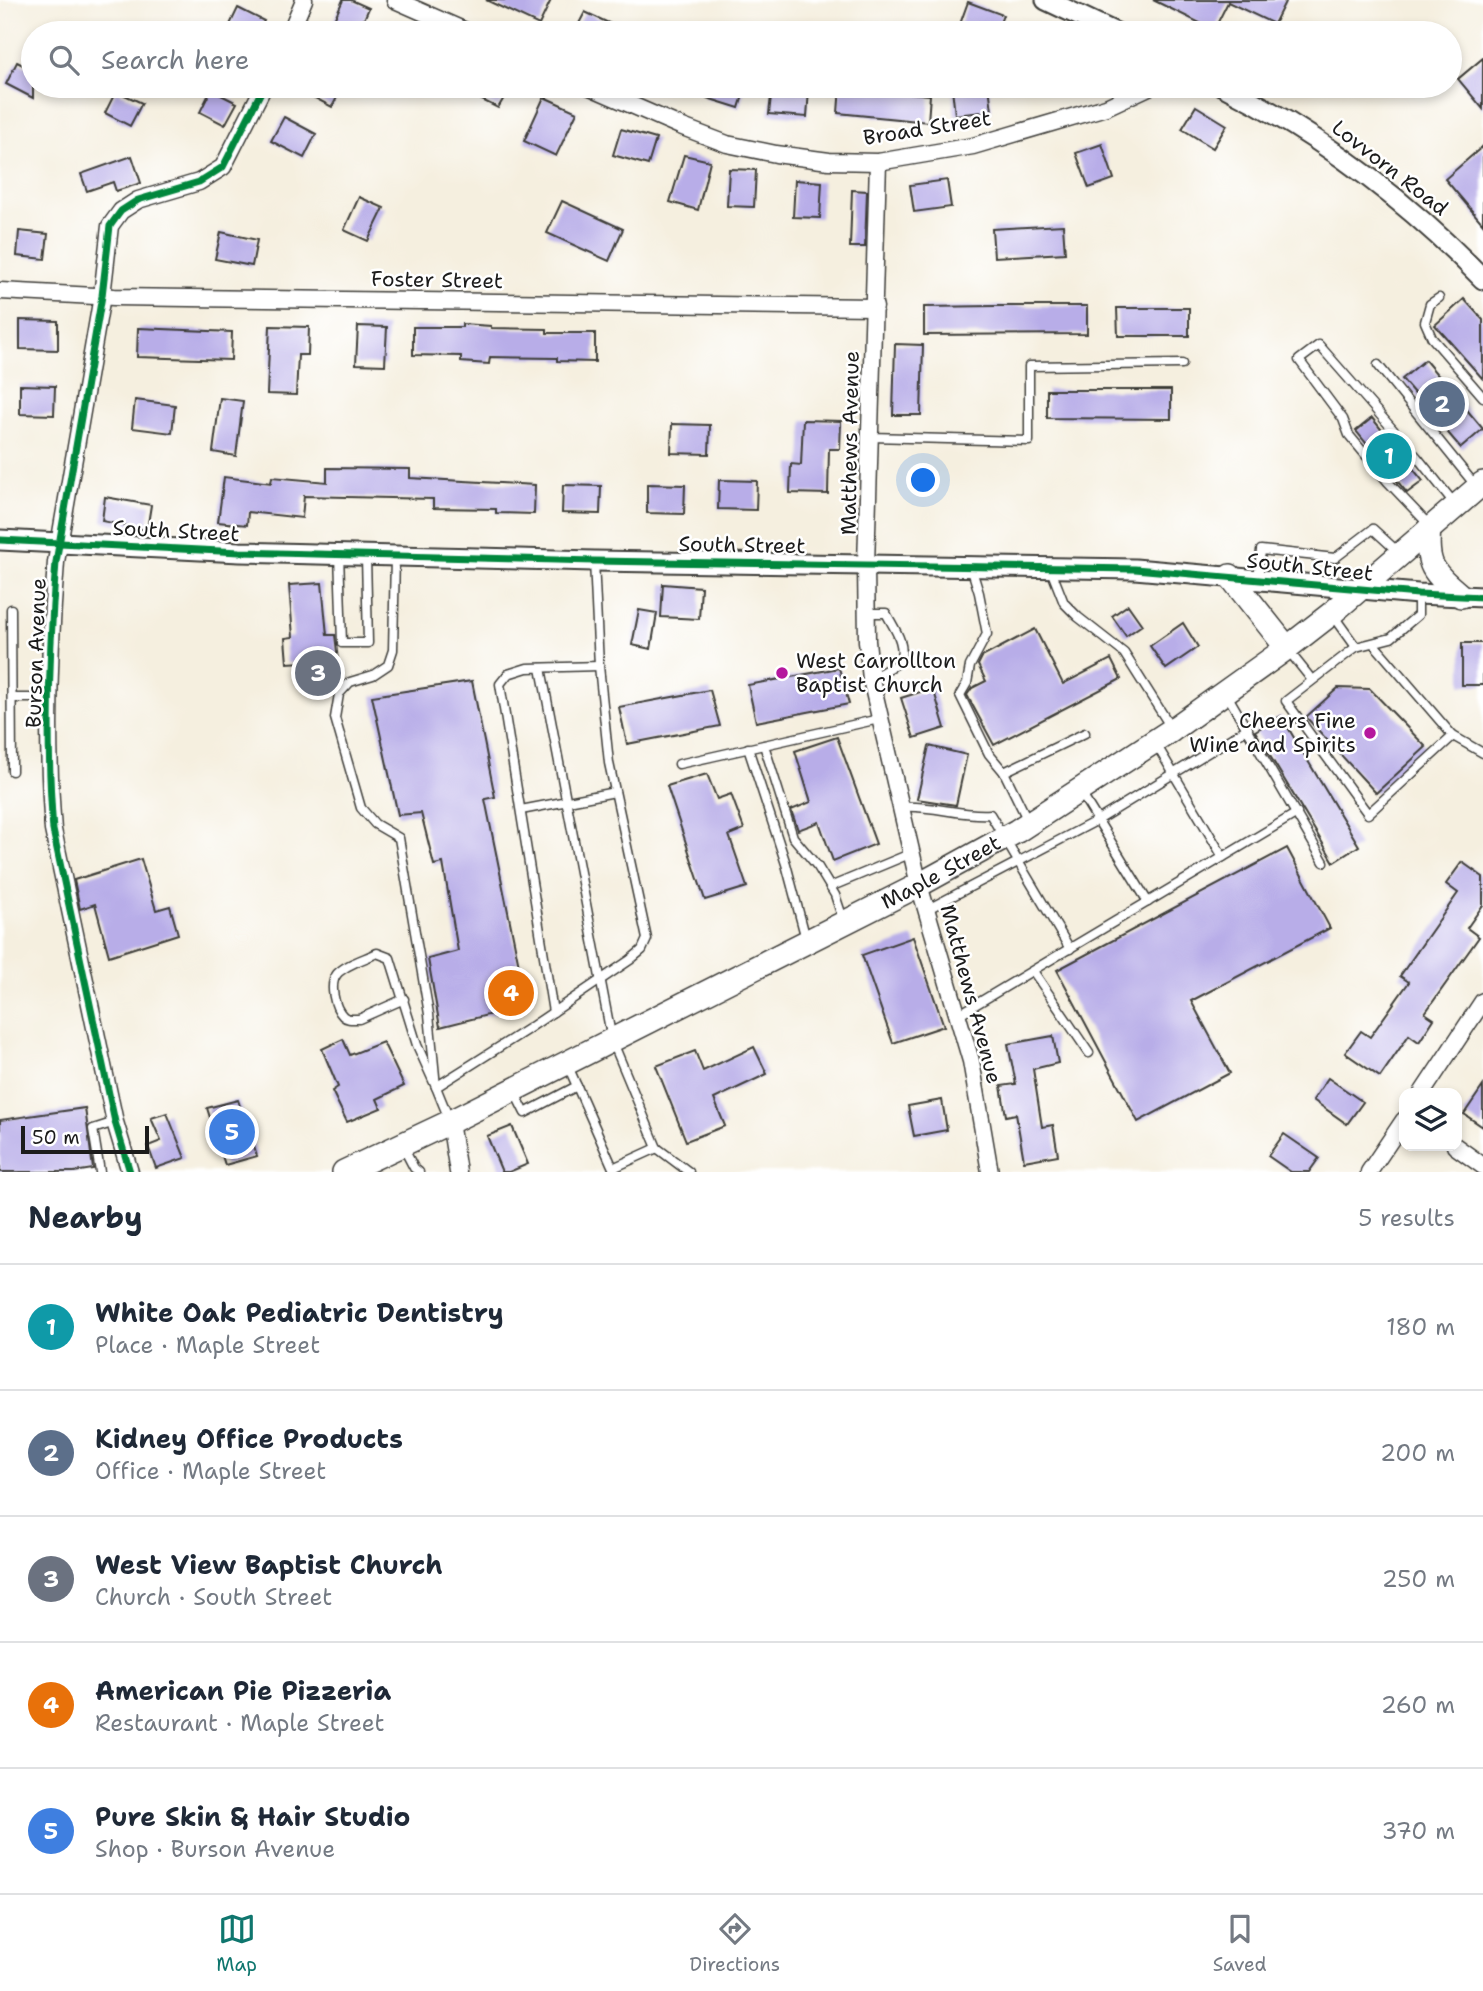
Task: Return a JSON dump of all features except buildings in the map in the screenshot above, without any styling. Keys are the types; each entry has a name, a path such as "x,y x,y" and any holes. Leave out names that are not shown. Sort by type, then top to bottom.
{"main road":[{"name":"Maple Street","path":"344,1172 450,1122 807,942 1006,838 1226,693 1287,648 1332,614 1480,485"},
{"path":"1430,528 1428,552 1432,568 1438,577 1472,596"},
{"path":"1230,576 1287,648"}],"street":[{"path":"295,21 304,0"},
{"path":"395,0 443,21"},
{"path":"1046,0 1091,21"},
{"name":"Burson Avenue","path":"130,1172 115,1122 53,830 50,795 53,599 60,542 102,296 110,226 121,211 138,200 199,182 223,167 258,98"},
{"name":"Broad Street","path":"616,98 727,144 829,161 878,162 973,146 1106,107 1125,98"},
{"name":"Lovvorn Road","path":"1248,98 1330,147 1388,191 1445,240 1483,279"},
{"name":"Matthews Avenue","path":"878,162 866,565 870,679 919,885 971,1061 990,1172"},
{"name":"Foster Street","path":"0,291 102,296 875,307"},
{"name":"South Street","path":"0,540 240,552 594,561 1135,569 1359,590 1472,596"},
{"path":"1425,1088 1483,1001"},
{"path":"450,1122 458,1172"},
{"path":"1369,1172 1399,1127"},
{"path":"1462,1151 1483,1166"}],"lane":[{"path":"1439,298 1430,304 1425,322 1432,338 1483,397"},
{"path":"1430,528 1349,435 1343,419 1299,360 1319,345 1456,506"},
{"path":"870,437 1029,441 1029,366 1182,364"},
{"path":"1378,365 1480,485"},
{"path":"1258,580 1261,550 1335,558 1373,529 1400,554"},
{"path":"339,554 342,643 368,643 366,554"},
{"path":"396,555 393,650 388,665 373,675 350,682 339,694 335,718 361,808 375,824 399,838 429,1014 436,1087"},
{"path":"436,1087 600,981 642,950 647,939 609,763 599,666 594,561"},
{"path":"971,567 987,634 970,666 967,683 960,695 989,754 1004,772 1029,823"},
{"path":"1050,567 1064,603 1124,653 1163,735 1173,774 1223,857"},
{"path":"1418,594 1418,615 1391,638 1356,647 1286,701 1368,814 1453,736"},
{"path":"11,609 12,771"},
{"path":"866,613 886,614 902,642 903,652 900,662 870,679"},
{"path":"1332,614 1356,647"},
{"path":"1373,643 1453,736 1483,753"},
{"path":"1287,648 1312,680"},
{"path":"553,1012 500,684 508,674 527,668 599,666"},
{"path":"541,668 612,1040 657,1148 689,1172"},
{"path":"1226,693 1324,862"},
{"path":"12,698 51,698"},
{"path":"679,764 879,719"},
{"path":"926,910 1098,820 1248,728"},
{"path":"1004,772 1085,733"},
{"path":"764,745 793,836 830,887 844,923"},
{"path":"748,748 786,864 807,942"},
{"path":"1079,791 1148,902"},
{"path":"521,810 615,792"},
{"path":"902,807 921,806 966,815 990,814 1070,949"},
{"path":"958,1016 1297,813"},
{"path":"830,887 912,853"},
{"path":"404,999 351,1020 340,1012 332,989 333,982 343,970 377,953 390,958 404,999 416,1045 450,1122"},
{"path":"1033,971 1088,1053"},
{"path":"566,1063 613,1168 657,1148"},
{"path":"513,1090 525,1113 577,1087"},
{"path":"100,1172 93,1129 115,1122"},
{"path":"402,1144 414,1168 419,1172"}],"cycle path":[{"path":"130,1172 115,1122 53,830 49,696 56,562 102,296 110,226 121,211 138,200 199,182 223,167 258,98"},
{"path":"0,540 240,552 594,561 1135,569 1418,594 1483,597"}],"place":[{"name":"Kidney Office Products","path":"1442,404"},
{"name":"White Oak Pediatric Dentistry","path":"1389,456"},
{"name":"West View Baptist Church","path":"318,673"},
{"name":"West Carrollton Baptist Church","path":"782,673"},
{"name":"Cheers Fine Wine and Spirits","path":"1370,733"},
{"name":"American Pie Pizzeria","path":"511,993"},
{"name":"Pure Skin & Hair Studio","path":"232,1132"}]}
